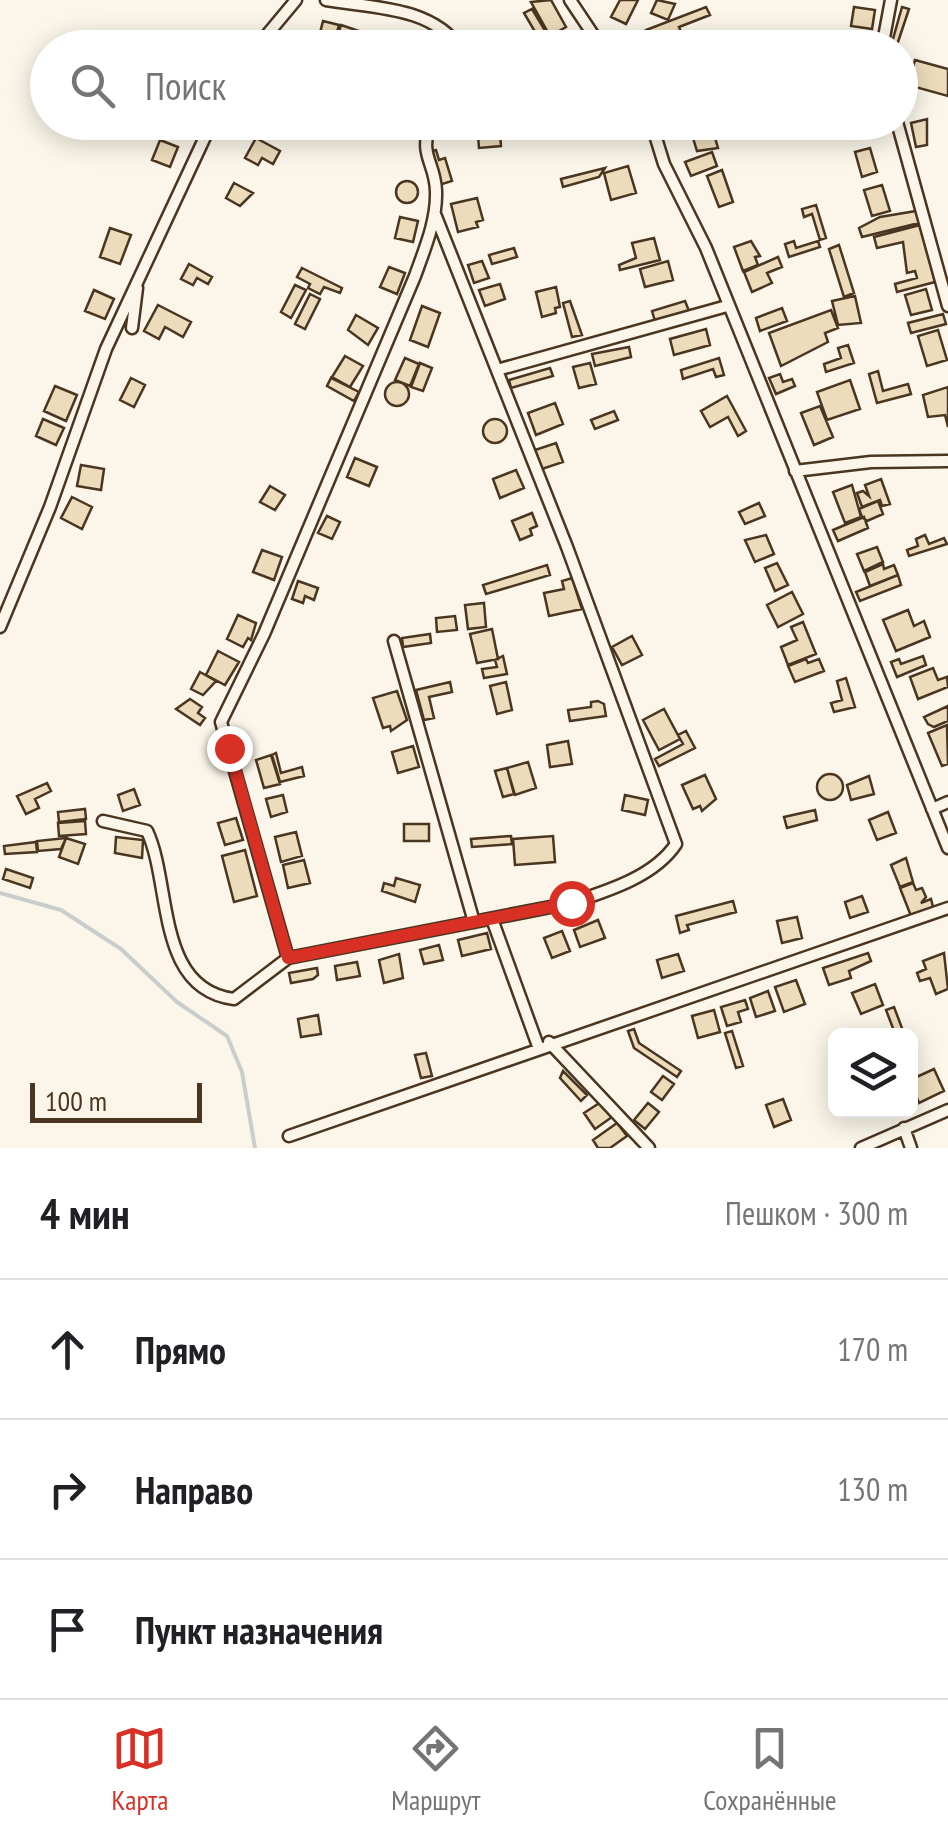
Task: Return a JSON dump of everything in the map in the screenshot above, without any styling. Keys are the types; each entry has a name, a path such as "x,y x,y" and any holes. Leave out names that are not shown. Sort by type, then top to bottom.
{"street":[{"path":"271,30 296,0"},
{"path":"326,0 428,19 446,30"},
{"path":"570,0 590,30"},
{"path":"886,30 892,0"},
{"path":"0,627 139,272 203,140"},
{"path":"288,958 221,726 223,713 252,662 401,314 435,214 436,183 424,154 427,140"},
{"path":"657,140 664,164 706,248 948,848"},
{"path":"902,140 948,306"},
{"path":"102,821 147,831 178,956 194,980 234,1000 288,958 492,919 602,892 632,880 676,844 435,214"},
{"path":"132,328 139,272"},
{"path":"496,370 727,306"},
{"path":"795,471 871,462 948,461"},
{"path":"394,641 474,922"},
{"path":"932,809 948,802"},
{"path":"289,1136 544,1044 948,908"},
{"path":"492,919 544,1044 649,1148"},
{"path":"861,1148 948,1110"},
{"path":"904,1128 910,1148"}],"building":[{"path":"551,0 566,27 547,30 531,2"},
{"path":"620,0 638,0 626,24 611,17"},
{"path":"657,0 675,4 668,20 651,13"},
{"path":"706,7 710,15 679,27 680,30 646,30"},
{"path":"854,7 875,10 872,29 851,26"},
{"path":"902,7 909,9 902,30 896,30"},
{"path":"532,9 545,30 534,30 524,13"},
{"path":"323,21 339,25 338,30 321,30"},
{"path":"918,61 948,69 948,96 918,88"},
{"path":"927,119 927,145 916,147 915,140 918,140 918,121"},
{"path":"160,140 178,147 170,167 152,160"},
{"path":"255,140 280,151 273,164 262,158 258,165 245,158"},
{"path":"478,140 500,140 501,146 479,148"},
{"path":"694,140 716,140 718,148 697,151"},
{"path":"870,148 877,172 862,177 855,152"},
{"path":"436,150 439,160 445,158 452,181 439,185 429,152"},
{"path":"712,152 717,166 691,176 685,162"},
{"path":"628,166 636,193 611,200 604,173"},
{"path":"605,168 599,177 563,187 561,179"},
{"path":"722,170 733,202 719,207 707,176"},
{"path":"403,181 411,181 418,192 411,203 403,203 396,196 396,188"},
{"path":"234,183 253,193 240,206 226,198"},
{"path":"882,185 890,211 872,216 864,190"},
{"path":"477,198 483,220 476,222 478,227 458,232 451,204"},
{"path":"816,205 826,238 820,240 812,214 804,217 802,209"},
{"path":"916,211 919,223 862,237 859,228 880,217"},
{"path":"400,217 418,221 413,242 395,238"},
{"path":"920,225 935,282 897,292 895,284 917,278 915,271 907,273 903,242 877,248 874,237"},
{"path":"110,228 131,235 120,264 100,257"},
{"path":"654,238 660,260 620,270 619,265 636,258 632,243"},
{"path":"751,241 760,256 755,257 758,265 743,271 734,247"},
{"path":"794,241 796,248 818,241 820,247 789,257 785,244"},
{"path":"839,245 854,293 844,297 829,249"},
{"path":"514,248 517,257 492,264 489,255"},
{"path":"778,257 782,267 767,273 772,283 752,292 744,272"},
{"path":"482,261 489,278 474,283 468,265"},
{"path":"668,261 673,280 645,287 640,269"},
{"path":"189,264 212,277 208,284 197,278 193,285 181,279"},
{"path":"389,267 405,273 397,294 380,287"},
{"path":"302,268 342,288 340,293 324,287 320,294 308,288 310,284 297,277"},
{"path":"500,284 505,299 485,306 479,290"},
{"path":"295,285 306,290 291,318 281,312"},
{"path":"556,287 560,307 555,308 556,313 542,317 536,292"},
{"path":"926,289 932,310 911,315 905,295"},
{"path":"94,290 114,299 105,319 85,311"},
{"path":"310,294 320,299 305,329 295,324"},
{"path":"855,296 861,323 838,325 832,301"},
{"path":"570,301 582,335 572,337 563,303"},
{"path":"685,301 689,311 655,321 652,311"},
{"path":"158,305 191,322 183,337 165,327 159,339 144,331"},
{"path":"422,306 440,313 428,347 410,340"},
{"path":"782,308 787,321 760,331 756,318"},
{"path":"831,310 838,328 825,333 828,342 781,366 769,333"},
{"path":"943,314 946,324 911,333 908,323"},
{"path":"356,315 378,328 368,345 348,330"},
{"path":"706,329 710,345 674,355 670,339"},
{"path":"938,330 947,360 927,366 918,336"},
{"path":"848,345 854,363 826,372 824,364 841,358 838,348"},
{"path":"629,347 631,357 595,366 592,354"},
{"path":"345,356 363,366 350,387 332,377"},
{"path":"405,358 419,364 410,386 395,380"},
{"path":"719,358 724,375 716,377 713,369 683,379 681,370"},
{"path":"420,363 432,368 423,391 411,387"},
{"path":"590,363 596,384 579,388 573,367"},
{"path":"550,368 553,376 511,388 509,380"},
{"path":"878,371 883,391 908,384 911,394 877,403 869,374"},
{"path":"780,374 783,382 792,379 795,386 776,394 769,378"},
{"path":"131,378 145,385 134,407 120,400"},
{"path":"331,378 359,392 354,401 327,386"},
{"path":"850,380 860,409 827,420 817,392"},
{"path":"397,382 409,394 397,406 385,394"},
{"path":"55,386 77,395 66,421 44,411"},
{"path":"948,387 948,427 945,415 928,417 923,395"},
{"path":"727,396 746,431 738,436 728,417 710,427 701,411"},
{"path":"555,403 563,424 536,435 528,413"},
{"path":"820,406 833,437 814,445 801,413"},
{"path":"614,411 618,420 595,429 591,420"},
{"path":"43,419 64,428 56,445 36,436"},
{"path":"495,419 507,431 495,443 483,431"},
{"path":"556,443 563,462 542,469 535,450"},
{"path":"355,458 377,467 369,486 347,477"},
{"path":"81,465 104,469 101,490 77,486"},
{"path":"516,470 524,488 500,498 493,479"},
{"path":"881,479 890,504 882,506 880,500 862,507 857,493 863,491 869,496 865,485"},
{"path":"852,485 861,517 845,523 833,492"},
{"path":"270,486 285,495 275,510 260,502"},
{"path":"72,497 92,507 82,529 61,518"},
{"path":"878,501 883,514 867,521 859,509"},
{"path":"759,503 765,516 745,524 739,512"},
{"path":"532,513 537,526 530,529 532,535 520,540 512,521"},
{"path":"327,516 340,522 332,539 318,533"},
{"path":"864,517 868,528 838,541 833,530"},
{"path":"766,535 774,554 755,562 745,540"},
{"path":"925,535 929,544 944,538 947,544 909,556 907,550 918,546 916,539"},
{"path":"877,547 883,562 864,571 857,554"},
{"path":"262,550 282,557 274,580 253,572"},
{"path":"777,563 788,585 775,591 765,568"},
{"path":"883,564 884,569 894,565 898,575 870,586 865,572"},
{"path":"547,565 550,575 486,594 483,585"},
{"path":"898,575 901,585 860,601 856,592"},
{"path":"572,578 582,609 549,616 544,593 564,589 562,581"},
{"path":"298,581 318,588 314,600 305,596 303,603 292,599"},
{"path":"792,592 803,614 778,627 767,605"},
{"path":"484,603 486,627 468,629 465,605"},
{"path":"908,610 914,626 924,621 930,637 896,651 883,620"},
{"path":"238,615 256,623 251,640 248,638 243,647 227,639"},
{"path":"455,616 457,630 437,632 436,618"},
{"path":"803,622 816,654 788,665 781,647 797,640 791,627"},
{"path":"492,629 498,659 477,663 470,634"},
{"path":"430,634 431,643 403,647 402,638"},
{"path":"632,636 642,655 622,665 612,647"},
{"path":"218,651 239,662 225,685 206,675"},
{"path":"503,656 507,674 484,678 482,669 497,667 495,660"},
{"path":"923,656 926,665 897,677 891,662 899,659 901,664"},
{"path":"806,659 808,663 819,659 824,671 795,682 788,666"},
{"path":"933,668 938,680 947,677 948,687 918,699 910,677"},
{"path":"200,672 216,681 203,695 191,689"},
{"path":"846,678 855,707 834,712 831,703 842,700 837,681"},
{"path":"450,682 452,692 429,697 434,718 424,720 416,690"},
{"path":"506,682 512,710 497,714 490,686"},
{"path":"397,691 407,720 391,731 390,726 383,728 373,698"},
{"path":"190,699 202,707 198,713 205,718 200,725 176,709"},
{"path":"591,702 604,704 606,716 570,721 568,710 591,707"},
{"path":"948,706 948,721 934,727 928,724 924,717"},
{"path":"664,709 680,739 659,750 643,720"},
{"path":"947,725 948,764 942,766 928,733"},
{"path":"686,731 695,748 659,766 655,759 683,744 678,735"},
{"path":"568,741 572,764 550,767 547,745"},
{"path":"413,746 419,767 398,773 392,752"},
{"path":"276,753 281,773 302,767 304,776 280,782 272,755"},
{"path":"271,755 280,784 264,788 256,760"},
{"path":"528,762 536,788 515,795 507,768"},
{"path":"507,768 514,794 503,797 495,771"},
{"path":"830,774 839,778 843,787 839,796 830,800 821,796 817,787 821,778"},
{"path":"705,775 716,799 702,811 700,806 693,809 682,785"},
{"path":"869,776 874,794 851,800 847,785"},
{"path":"47,783 51,791 35,799 39,808 26,814 17,796"},
{"path":"134,789 140,805 123,811 118,795"},
{"path":"283,795 287,812 271,817 266,799"},
{"path":"625,795 648,800 645,815 622,810"},
{"path":"85,809 86,819 59,822 58,812"},
{"path":"815,810 817,820 787,828 784,817"},
{"path":"888,812 896,833 877,840 869,820"},
{"path":"236,818 243,840 225,845 218,823"},
{"path":"85,821 86,834 59,836 58,823"},
{"path":"404,824 429,824 429,841 404,841"},
{"path":"296,832 302,856 281,862 275,837"},
{"path":"511,836 512,844 472,847 471,839"},
{"path":"553,836 555,862 515,865 513,839"},
{"path":"116,837 143,840 142,858 115,853"},
{"path":"66,838 85,844 78,864 59,857"},
{"path":"66,838 61,849 38,851 37,841"},
{"path":"36,842 37,852 5,854 4,846"},
{"path":"245,850 257,896 234,902 222,856"},
{"path":"906,858 913,882 900,887 891,865"},
{"path":"304,860 310,883 288,888 283,865"},
{"path":"6,869 33,878 30,888 3,879"},
{"path":"396,878 420,885 415,902 382,891 384,883 394,886"},
{"path":"913,883 916,890 922,888 926,897 921,903 931,899 933,907 911,916 900,888"},
{"path":"862,896 868,912 850,918 845,902"},
{"path":"733,901 736,912 687,925 689,930 680,933 676,916"},
{"path":"797,917 802,938 782,943 777,921"},
{"path":"598,920 605,938 580,947 574,930"},
{"path":"562,931 570,951 552,958 544,938"},
{"path":"487,933 491,949 462,956 458,940"},
{"path":"439,945 443,960 424,964 420,950"},
{"path":"868,953 871,961 849,971 851,978 829,985 823,968"},
{"path":"944,953 948,989 936,994 930,978 920,981 917,973 926,969 923,961"},
{"path":"399,954 403,978 384,983 379,960"},
{"path":"678,954 684,971 662,978 657,960"},
{"path":"357,962 360,976 337,980 335,966"},
{"path":"317,968 318,975 313,979 291,983 289,973"},
{"path":"796,980 805,1004 784,1012 775,987"},
{"path":"875,984 883,1005 861,1014 852,993"},
{"path":"768,991 775,1011 756,1017 750,998"},
{"path":"745,1000 748,1009 738,1012 741,1022 727,1026 721,1007"},
{"path":"894,1007 902,1028 893,1028 886,1010"},
{"path":"714,1010 720,1032 698,1038 692,1016"},
{"path":"318,1015 321,1034 301,1037 298,1019"},
{"path":"634,1029 639,1043 681,1071 677,1077 634,1048 628,1031"},
{"path":"732,1031 743,1066 736,1068 725,1033"},
{"path":"426,1053 432,1076 421,1078 415,1055"},
{"path":"934,1069 944,1091 919,1103 918,1076"},
{"path":"563,1071 587,1095 581,1101 560,1078"},
{"path":"663,1076 674,1084 662,1100 651,1092"},
{"path":"783,1099 791,1120 774,1127 766,1105"},
{"path":"601,1102 612,1117 595,1129 584,1113"},
{"path":"648,1103 659,1112 645,1129 634,1120"},
{"path":"617,1123 627,1136 610,1148 598,1148 593,1140"}],"waterway":[{"path":"0,893 61,910 121,949 177,1002 227,1036 242,1072 255,1148"}],"route":[{"path":"229,748 288,958 571,903"}]}
